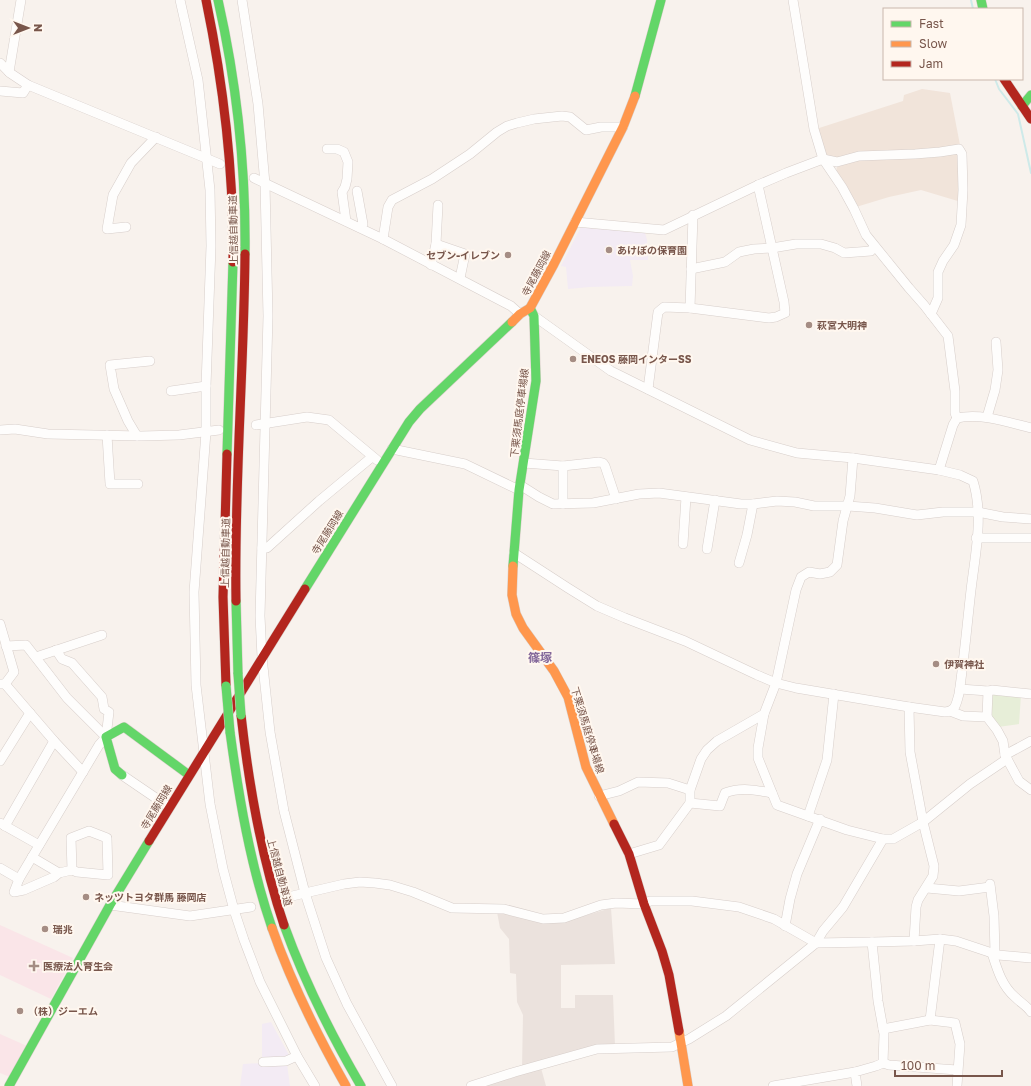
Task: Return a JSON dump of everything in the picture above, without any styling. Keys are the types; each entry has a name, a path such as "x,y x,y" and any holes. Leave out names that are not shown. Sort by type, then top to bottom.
{"main road":[{"name":"上信越自動車道","path":"206,0 222,82 232,190 232,275 224,563 226,686 230,732 247,842 266,912 290,978 321,1043 346,1086"},
{"name":"上信越自動車道","path":"218,0 234,77 242,152 244,189 245,285 236,556 238,674 244,745 253,807 268,875 278,907 316,1006 361,1086"},
{"name":"寺尾藤岡線","path":"9,1086 110,905 188,775 409,422 420,409 520,314 532,312 554,264 623,127 638,88 661,0"},
{"path":"1005,80 1031,119"},
{"path":"1022,106 1031,95"},
{"name":"下栗須馬庭停車場線","path":"532,312 536,353 536,381 520,487 512,595 516,614 554,671 566,692 586,767 629,854 644,904 662,951 669,976 688,1086"},
{"path":"122,775 115,769 106,737 124,727 188,775"}],"street":[{"path":"9,72 21,0"},
{"path":"180,0 198,80 210,190 211,246 206,386 206,432 194,592 196,685 210,804 234,910 260,982 297,1056 316,1086"},
{"path":"242,0 258,104 265,184 268,316 260,424 262,548 260,616 262,657 270,732 284,811 304,893 326,958 347,1004 392,1086"},
{"path":"793,0 814,129 823,159 842,187 866,235 932,314 948,336 955,391 955,413 957,418 953,425 939,470"},
{"path":"0,63 9,72 28,85 220,164"},
{"path":"0,91 23,93 28,85"},
{"path":"383,239 388,207 392,200 432,180 507,126 534,119 562,116 570,117 586,130 601,127 623,127"},
{"path":"126,227 107,229 113,195 131,163 156,137"},
{"path":"327,149 337,149 344,152 348,162 347,179 342,192 346,220"},
{"path":"575,222 664,230 786,172 823,159 837,162 859,156 915,154 959,149 962,154 963,190 961,225 954,245 942,261 938,272 938,298 932,314"},
{"path":"254,178 346,220 460,278 511,306 520,314"},
{"path":"648,389 658,312 664,307 690,308 769,318 785,313 784,302 758,185"},
{"path":"357,191 363,224 359,227"},
{"path":"431,264 436,244 438,206"},
{"path":"690,308 693,215"},
{"path":"436,244 466,254 460,278"},
{"path":"691,269 725,262 739,252 754,248 772,248 796,244 821,244 835,248 844,253 871,251 874,246"},
{"path":"514,553 597,606 624,618 686,641 776,683 796,688 909,707 945,712 955,708 960,689 976,538 978,512 977,494 973,481 960,475 939,470 854,458 797,453 750,440 611,371 532,312"},
{"path":"987,417 995,390 998,370 996,342"},
{"path":"137,436 128,421 114,389 110,365 150,361"},
{"path":"171,391 206,386"},
{"path":"260,424 307,417 329,420 382,465"},
{"path":"957,418 987,417 1031,428"},
{"path":"0,430 15,429 48,434 137,436 179,435 219,430"},
{"path":"108,435 110,484 138,484"},
{"path":"392,449 465,464 520,487 553,504 593,503 639,494 659,493 741,504 777,501 795,502 814,506 875,508 917,515 943,512 978,512 1003,517 1031,519"},
{"path":"262,548 267,548 319,501 372,457"},
{"path":"854,458 848,506 843,521 837,565 830,572 820,574 809,572 802,576 796,590 776,683 764,714 758,748 758,758 777,805 820,819 847,830 883,839 893,839 923,822 970,784 1006,757 1031,741"},
{"path":"524,463 564,466 599,462 603,463 616,499"},
{"path":"564,466 564,504"},
{"path":"683,544 686,497"},
{"path":"707,549 716,500"},
{"path":"739,563 747,535 752,504"},
{"path":"976,538 1031,538"},
{"path":"0,624 4,644 14,672 3,684 83,772"},
{"path":"36,657 102,635"},
{"path":"4,644 26,645 67,698 106,737"},
{"path":"56,650 62,659 72,662 102,697 104,709 109,712 106,737 99,745 39,845 19,879 14,892 24,890 54,877 59,873 72,870 77,872 108,875 107,838 89,831 71,838 72,870"},
{"path":"960,689 992,690 1031,694"},
{"path":"988,691 987,718 997,730 1003,741 1006,757 1019,781 1031,790"},
{"path":"808,816 827,760 834,694"},
{"path":"909,707 910,752 923,822 934,866 933,876 927,888 918,900 916,907 914,941"},
{"path":"950,711 962,716 987,718"},
{"path":"0,760 30,713"},
{"path":"629,854 659,845 690,803 690,790 701,759 707,750 717,741 764,714"},
{"path":"39,845 2,824 54,741"},
{"path":"122,775 169,807"},
{"path":"599,796 619,791 638,782 654,781 668,783 690,790"},
{"path":"690,803 720,806 725,793 731,791 742,790 772,793"},
{"path":"785,926 797,874 820,819"},
{"path":"471,1086 597,1049 672,1047 681,1043 726,1016 816,943 822,931 843,907 883,839"},
{"path":"32,857 59,873"},
{"path":"0,868 19,879"},
{"path":"288,896 344,884 360,882 375,883 390,885 413,892 452,908 504,909 543,919 564,918 601,905 616,903 644,904 650,901 692,901 739,907 774,919 816,943 940,939 956,941 993,954 1031,958"},
{"path":"927,888 959,891 990,886 994,916 993,954 998,972 1005,986 1014,997 1028,1007 1031,1012"},
{"path":"110,905 190,916 221,910 234,910 251,907"},
{"path":"930,1020 940,939"},
{"path":"872,942 878,1001 883,1029 883,1063"},
{"path":"883,1029 930,1020 955,1023 960,1044 957,1086"},
{"path":"263,1062 286,1061 297,1056"},
{"path":"773,1086 855,1072 883,1063 889,1065 957,1070"},
{"path":"855,1072 857,1086"}],"shaded area":[{"path":"922,89 950,93 960,145 961,202 921,190 889,197 856,207 836,175 837,165 824,155 816,129 903,101 904,95"},
{"name":"あけぼの保育園","path":"581,227 645,233 647,240 648,260 630,260 633,276 632,286 568,289 566,267 561,266"},
{"path":"611,908 615,964 561,965 561,1008 575,1008 575,995 613,995 615,1046 522,1068 523,1015 517,1002 516,974 510,973 509,939 500,928 497,912 550,923 560,923"},
{"name":"医療法人育生会","path":"0,925 73,958 51,999 0,975"},
{"path":"271,1022 290,1057 287,1064 290,1086 240,1086 243,1064 262,1063 262,1024"},
{"path":"0,1034 27,1046 10,1077 0,1073"},
{"path":"541,1068 546,1086 485,1086"}],"green space":[{"path":"990,693 1021,695 1019,724 998,727 989,718"}],"waterway":[{"path":"971,0 973,8"},
{"path":"995,80 999,89 1018,114 1031,173"}],"traffic: fast":[{"path":"218,0 225,31 239,126 244,189 245,254"},
{"path":"635,96 661,0"},
{"path":"981,0 983,8"},
{"path":"1022,106 1031,95"},
{"path":"227,454 233,262"},
{"path":"513,566 519,490 536,381 534,316 530,308"},
{"path":"305,589 409,422 420,409 512,322"},
{"path":"236,601 238,674"},
{"path":"238,674 241,715"},
{"path":"226,686 230,732"},
{"path":"122,775 115,769 106,737 124,727 189,775"},
{"path":"230,732 237,781 251,855 272,928"},
{"path":"9,1086 110,905 149,841"},
{"path":"284,925 319,1007 361,1086"}],"traffic: slow":[{"path":"512,322 520,314 530,308 554,264 623,127 635,96"},
{"path":"513,566 512,595 516,614 523,628 554,671 568,697 586,767 614,824"},
{"path":"272,928 305,1008 346,1086"},
{"path":"679,1031 688,1086"}],"traffic: jam":[{"path":"206,0 218,65 227,130 232,196 233,262"},
{"path":"1005,80 1031,119"},
{"path":"236,601 236,514 245,254"},
{"path":"226,686 223,597 227,454"},
{"path":"149,841 305,589"},
{"path":"241,715 252,795 262,847 284,925"},
{"path":"614,824 629,854 644,904 662,951 669,975 679,1031"}],"place":[{"name":"あけぼの保育園","path":"609,250"},
{"name":"セブン-イレブン","path":"508,255"},
{"name":"萩宮大明神","path":"809,325"},
{"name":"ENEOS 藤岡インターSS","path":"573,359"},
{"name":"伊賀神社","path":"936,664"},
{"name":"ネッツトヨタ群馬 藤岡店","path":"86,897"},
{"name":"瑞兆","path":"45,929"},
{"name":"医療法人育生会","path":"34,966"},
{"name":"（株）ジーエム","path":"20,1011"}],"district":[{"name":"篠塚","path":"540,657"}]}
